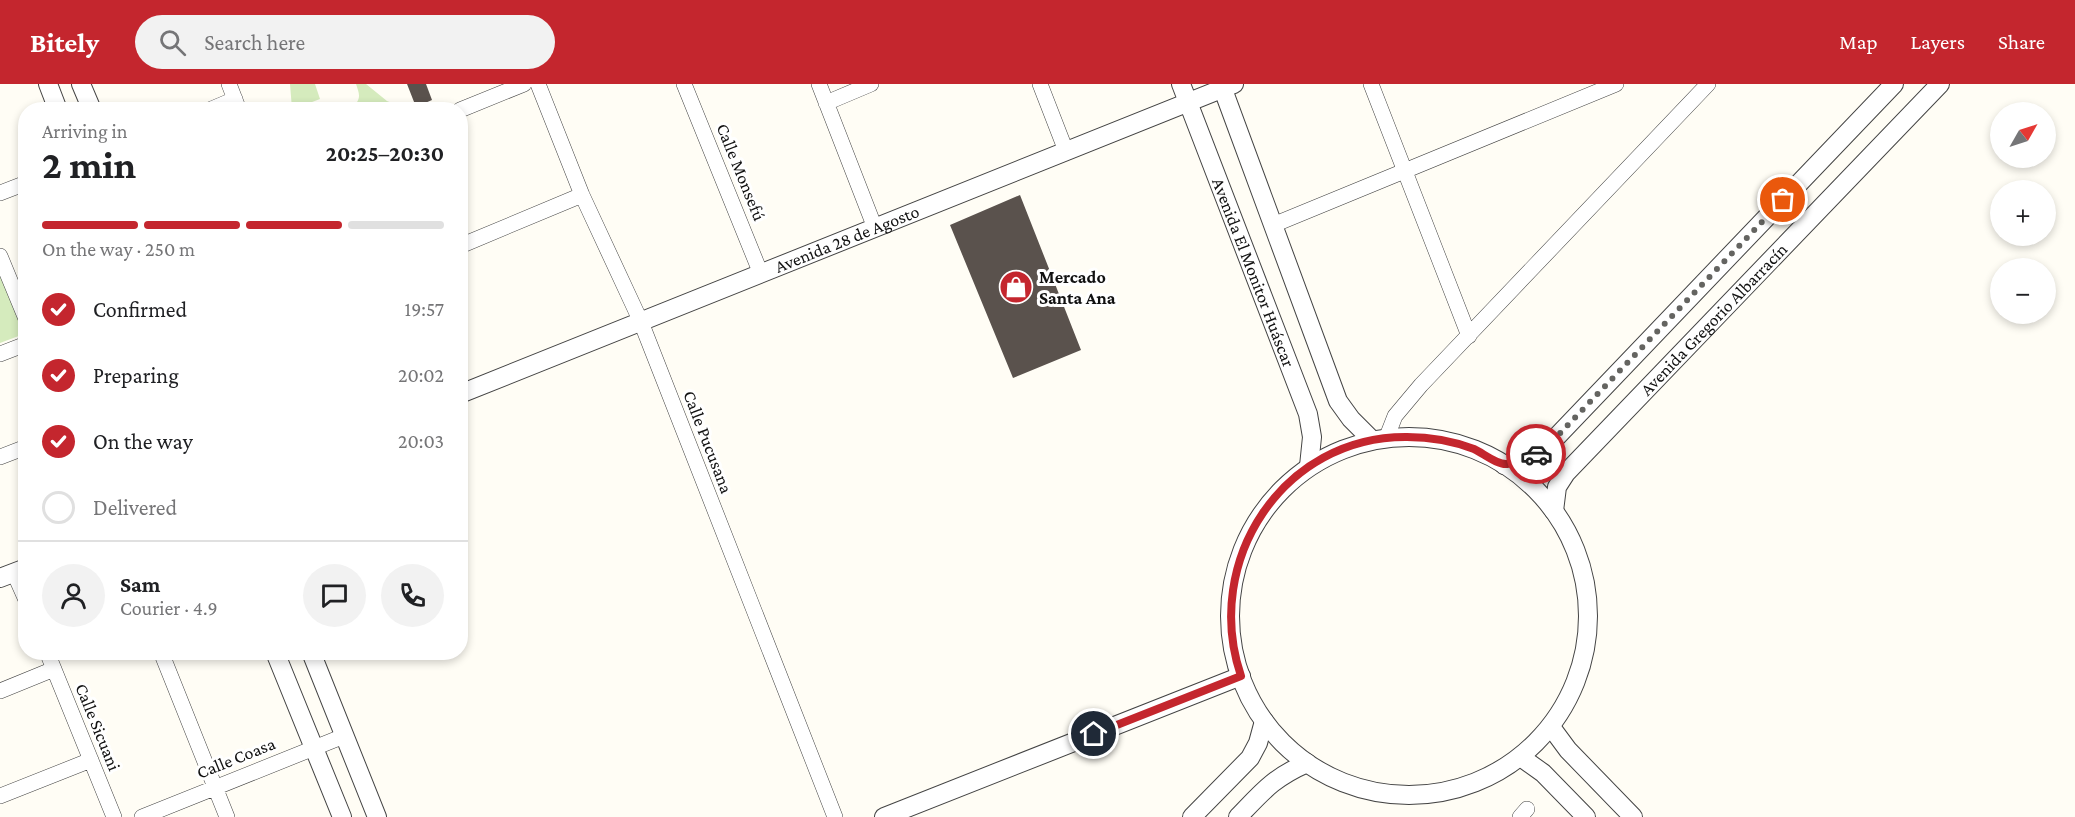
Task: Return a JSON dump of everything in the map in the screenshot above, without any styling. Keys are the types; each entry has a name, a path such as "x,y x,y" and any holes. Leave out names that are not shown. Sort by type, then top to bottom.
{"street":[{"path":"48,84 55,102"},
{"path":"81,84 89,102"},
{"path":"229,84 236,102"},
{"path":"468,107 524,84"},
{"name":"Calle Pucusana","path":"538,84 582,195 641,322 835,817"},
{"name":"Calle Monsefú","path":"684,84 761,274"},
{"path":"819,84 875,228"},
{"path":"826,103 871,84"},
{"path":"1040,84 1066,151"},
{"name":"Avenida El Monitor Huáscar","path":"1181,84 1308,414 1312,437 1309,466"},
{"path":"1371,84 1469,336"},
{"path":"1273,225 1616,84"},
{"path":"1379,439 1421,384 1708,84"},
{"name":"Avenida Gregorio Albarracín","path":"1504,465 1525,460 1544,450 1894,84"},
{"name":"Avenida Gregorio Albarracín","path":"1554,511 1557,487 1566,472 1940,84"},
{"name":"Avenida 28 de Agosto","path":"468,391 1226,86"},
{"name":"Avenida El Monitor Huáscar","path":"1226,86 1273,225 1338,401 1351,418 1379,439"},
{"path":"0,194 18,186"},
{"path":"468,243 582,195"},
{"path":"0,256 18,300"},
{"path":"0,354 18,347"},
{"path":"1407,436 1441,440 1474,449 1504,465 1532,486 1554,511 1571,541 1583,573 1588,606 1587,640 1580,673 1566,704 1551,727 1522,758 1485,779 1450,791 1413,796 1375,792 1339,782 1306,763 1291,751 1264,722 1246,690 1234,656 1230,620 1232,584 1242,549 1259,517 1281,489 1309,466 1340,450 1379,439 1407,436"},
{"path":"0,457 18,450"},
{"name":"Calle Sicuani","path":"50,660 114,817"},
{"path":"163,660 227,817"},
{"path":"278,660 342,817"},
{"path":"313,660 377,817"},
{"path":"0,691 54,669"},
{"path":"884,817 1241,676"},
{"path":"1192,817 1250,758 1258,743 1264,722"},
{"path":"1551,727 1568,750 1633,817"},
{"name":"Calle Coasa","path":"142,817 344,736"},
{"path":"1522,758 1544,773 1586,817"},
{"path":"0,796 91,760"},
{"path":"1238,817 1271,783 1286,772 1306,763"}],"green space":[{"path":"290,84 315,84 320,99 312,102 291,102"},
{"path":"356,84 366,84 390,102 357,102 359,93"},
{"path":"0,274 18,319 18,336 0,343"}],"building":[{"path":"407,84 426,84 432,100 414,102"},
{"name":"Mercado Santa Ana","path":"1020,195 1081,350 1013,378 950,225"}],"way so far":[{"path":"1536,454 1544,450 1783,200"}],"place":[{"name":"Mercado Santa Ana","path":"1016,287"}],"route":[{"path":"1094,734 1241,676 1234,656 1230,620 1232,584 1242,549 1259,517 1281,489 1309,466 1340,450 1372,440 1407,436 1441,440 1474,449 1504,465 1525,460 1536,454"}]}
